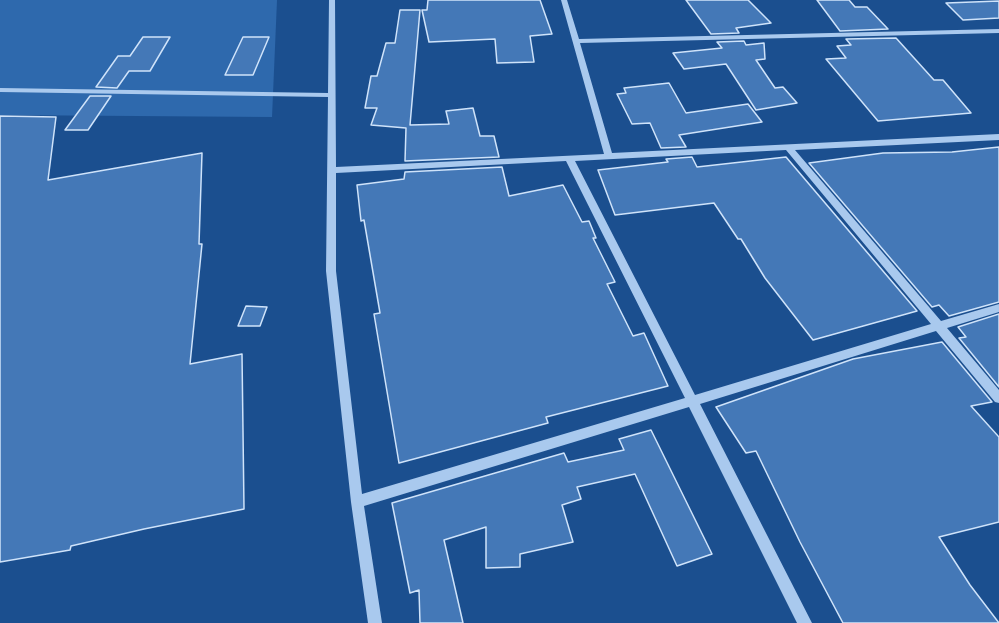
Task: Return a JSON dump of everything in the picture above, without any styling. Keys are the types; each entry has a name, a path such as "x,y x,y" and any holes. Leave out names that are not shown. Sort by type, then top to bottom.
{"street":[{"path":"332,0 331,271 357,502 375,623"},
{"path":"564,0 609,156"},
{"path":"576,41 999,31"},
{"path":"0,90 331,95"},
{"path":"331,170 999,137"},
{"path":"788,147 999,398"},
{"path":"569,158 805,623"},
{"path":"357,502 999,308"}],"shaded area":[{"path":"0,0 277,0 272,117 0,115"}],"building":[{"path":"428,0 540,0 552,34 530,36 534,62 497,63 495,39 429,42 422,10 427,10"},
{"path":"686,0 748,0 771,23 736,28 739,33 711,34"},
{"path":"817,0 849,0 855,7 867,7 888,29 840,31"},
{"path":"999,1 999,18 963,20 946,3"},
{"path":"400,10 420,10 410,125 449,124 446,111 473,108 480,136 494,136 499,157 405,161 406,128 371,125 377,108 365,108 371,76 377,76 386,43 395,43"},
{"path":"143,37 170,37 150,71 129,71 117,88 96,87 118,56 130,56"},
{"path":"243,37 269,37 253,75 225,75"},
{"path":"896,38 934,80 943,80 971,113 878,121 826,59 846,58 837,46 851,45 846,39"},
{"path":"744,41 746,45 764,43 765,59 756,60 775,88 783,87 797,103 756,110 726,64 684,69 673,53 722,48 717,42"},
{"path":"669,83 686,113 748,104 762,122 679,135 686,147 661,148 650,123 632,124 617,94 626,93 624,88"},
{"path":"90,96 111,96 88,130 65,130"},
{"path":"0,116 56,117 48,180 202,153 199,244 202,244 190,364 242,354 244,509 71,546 70,550 0,562"},
{"path":"999,147 999,302 949,316 939,305 932,307 809,163 883,153 952,152"},
{"path":"692,157 697,167 786,157 917,311 813,340 765,278 741,239 738,239 714,203 615,215 598,170"},
{"path":"502,167 509,196 563,185 582,222 589,221 596,238 593,238 615,282 607,284 633,336 644,333 668,386 546,417 548,423 399,463 374,314 380,313 364,220 361,221 357,185 404,179 405,172"},
{"path":"246,306 267,307 260,326 238,326"},
{"path":"999,314 999,387 959,338 966,337 958,327"},
{"path":"942,342 992,402 971,406 999,437 999,522 939,537 970,585 999,623 843,623 800,542 756,451 746,453 716,407 853,359"},
{"path":"651,430 712,554 677,566 635,474 577,487 581,499 562,505 573,542 520,554 520,567 486,568 486,527 444,540 463,623 420,623 419,590 410,593 392,503 564,453 568,462 624,450 619,439"}]}
